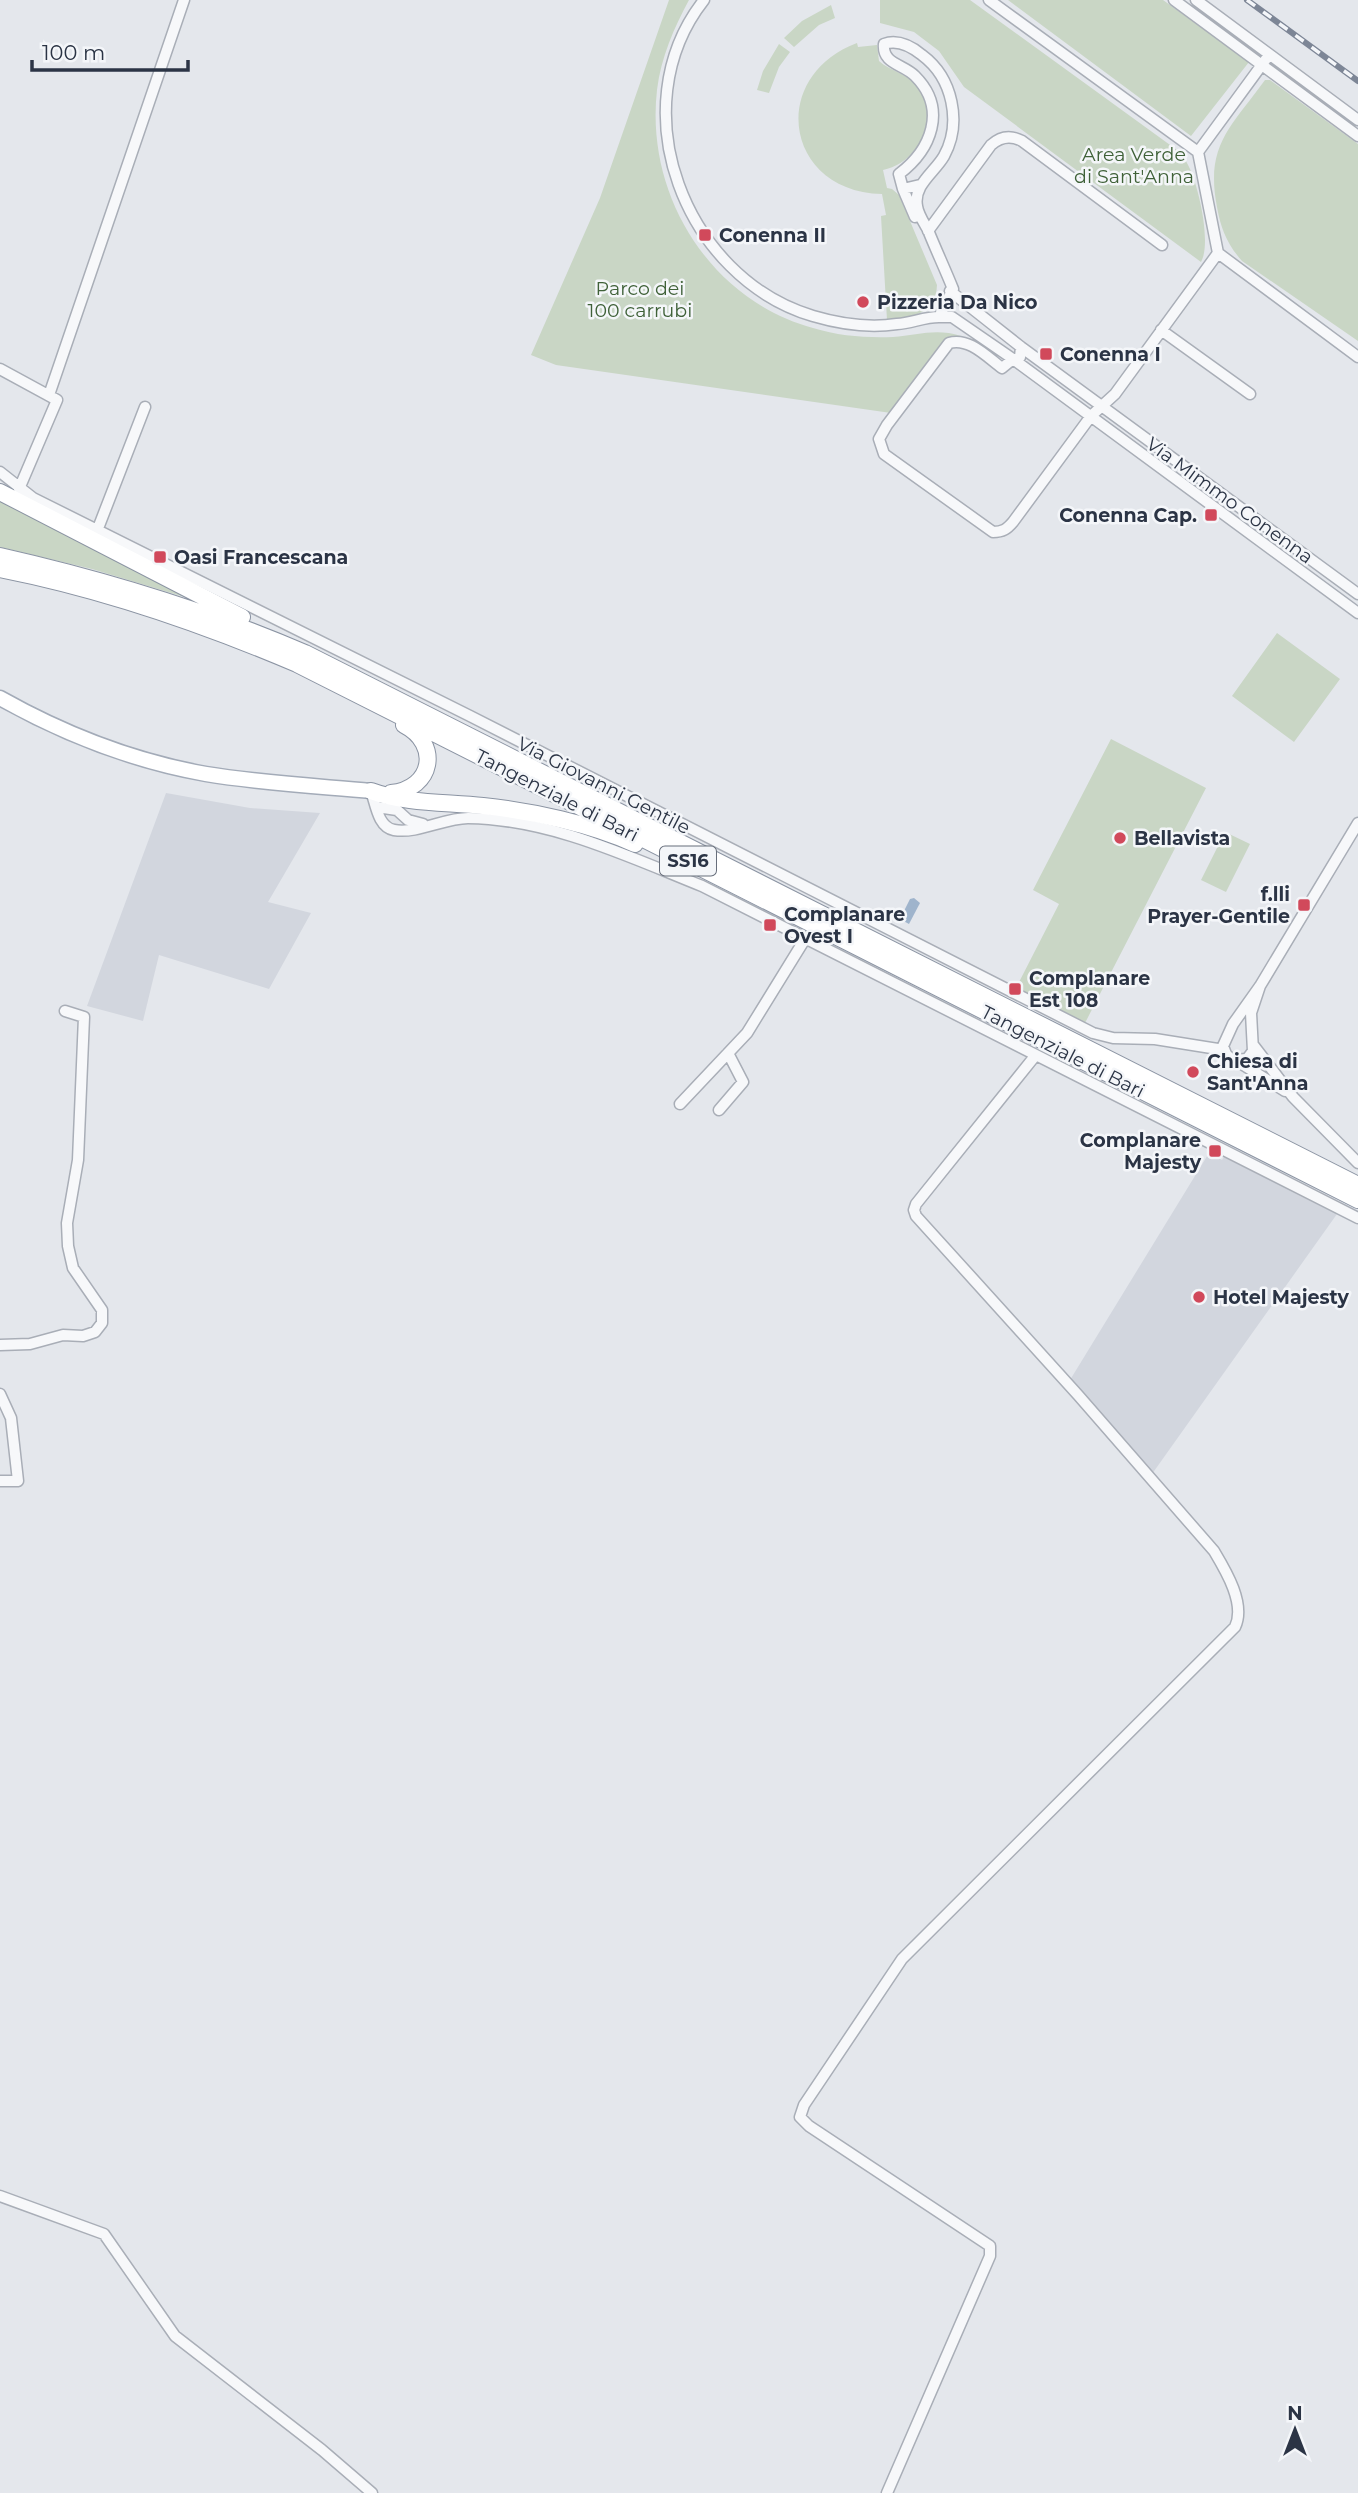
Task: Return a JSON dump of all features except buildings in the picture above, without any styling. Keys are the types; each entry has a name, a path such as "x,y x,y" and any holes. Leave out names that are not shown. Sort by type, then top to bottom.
{"highway":[{"path":"0,492 238,615 305,653"},
{"name":"Tangenziale di Bari","path":"0,556 107,582 186,606 305,653 1358,1185"},
{"name":"Tangenziale di Bari","path":"0,569 36,576 183,619 242,641 344,686 1358,1200"},
{"path":"344,686 357,701 419,735 428,753 425,772 413,787 374,799"},
{"name":"SS16","path":"374,799 487,806 535,815 617,837 670,860 685,860"}],"main road":[{"path":"0,698 91,742 175,768 374,799"}],"street":[{"path":"49,395 184,0"},
{"path":"705,0 692,19 678,50 668,92 667,123 671,159 677,183 701,231 716,252 754,286 777,301 811,315 849,323 886,326 926,317 939,317 952,294 953,289 916,205 920,185 935,169 950,144 953,122 951,99 945,81 930,61 912,48 892,41 884,44 883,52 889,61 914,74 924,86 930,100 932,114 928,141 912,164 899,174 903,189 920,185"},
{"path":"989,0 1198,152 1218,253 1358,357"},
{"path":"1174,0 1358,136"},
{"path":"1196,0 1358,120"},
{"path":"1198,152 1269,55"},
{"path":"928,231 991,145 1000,139 1011,137 1022,141 1163,245"},
{"name":"Via Mimmo Conenna","path":"903,189 945,286 952,294 1358,594"},
{"path":"1021,347 1020,357 1002,368 966,343 949,343 882,431 879,439 884,454 986,529 1000,532 1013,522 1091,416 1103,407 1218,253"},
{"name":"Via Mimmo Conenna","path":"939,317 952,317 1013,359 1358,613"},
{"path":"1161,330 1250,394"},
{"path":"1037,377 1036,367 1043,362"},
{"path":"0,369 57,400 19,489"},
{"path":"97,531 145,407"},
{"name":"Via Giovanni Gentile","path":"0,472 19,489 97,531 470,716 1093,1033 1113,1038 1155,1039 1224,1050"},
{"path":"1263,542 1270,530"},
{"path":"1277,553 1286,541"},
{"path":"374,799 380,819 393,830 466,818 504,821 568,835 608,848 702,886 1358,1218"},
{"path":"374,799 397,810 408,820 429,825"},
{"path":"1293,1097 1229,1058 1224,1050 1224,1042 1358,823"},
{"path":"680,1104 747,1033 805,939"},
{"path":"1237,1061 1247,1059 1253,1051 1251,1013 1260,986"},
{"path":"0,1345 30,1343 63,1335 83,1336 94,1332 102,1323 102,1310 73,1268 68,1246 66,1223 78,1160 84,1017 65,1011"},
{"path":"1228,1034 1238,1031 1248,1034 1293,1097 1358,1163"},
{"path":"719,1110 743,1082 728,1053"},
{"path":"887,2493 990,2256 990,2246 809,2126 800,2117 804,2105 902,1959 1235,1627 1239,1618 1234,1593 1214,1552 1078,1395 916,1216 916,1204 1035,1056"},
{"path":"0,1394 11,1418 18,1481 0,1481"},
{"path":"0,2196 104,2234 175,2336 322,2449 372,2493"}],"shaded area":[{"path":"166,793 250,808 320,813 268,902 311,913 269,989 159,955 143,1021 87,1006"},
{"name":"Hotel Majesty","path":"1209,1153 1222,1160 1224,1157 1337,1214 1152,1474 1070,1380"}],"green space":[{"name":"Parco dei 100 carrubi","path":"669,0 689,0 669,43 657,90 656,129 662,168 674,204 692,238 715,268 743,294 776,314 823,331 873,337 935,332 961,336 949,338 891,413 556,365 531,355 600,198"},
{"name":"Area Verde di Sant'Anna","path":"880,0 970,0 1177,150 1191,172 1199,198 1205,241 1201,262 964,87 939,51 914,32 880,23"},
{"path":"1008,0 1163,0 1249,62 1191,136"},
{"path":"831,5 835,18 819,25 794,47 784,38 802,21"},
{"path":"857,43 858,47 877,45 879,61 916,85 924,97 927,110 923,136 916,148 896,166 883,170 887,188 899,195 937,285 936,295 927,308 905,318 887,320 881,216 886,215 882,194 849,188 825,174 808,154 799,130 800,105 809,81 828,59"},
{"path":"779,44 790,52 779,67 769,93 757,90 763,71"},
{"path":"1265,80 1270,80 1358,144 1358,341 1242,261 1223,229 1214,186 1218,152 1232,124"},
{"path":"0,499 201,602 92,569 0,547"},
{"path":"1277,633 1340,679 1294,742 1232,696"},
{"name":"Bellavista","path":"1111,739 1206,788 1085,1023 1016,988 1059,904 1033,890"},
{"path":"1225,832 1250,844 1226,892 1201,880"}],"water":[{"path":"914,898 920,903 909,924 900,919 910,899"}],"railway":[{"path":"1247,0 1358,81"}],"place":[{"name":"Conenna II","path":"705,235"},
{"name":"Pizzeria Da Nico","path":"863,302"},
{"name":"Conenna I","path":"1046,354"},
{"name":"Conenna Cap.","path":"1211,515"},
{"name":"Oasi Francescana","path":"160,557"},
{"name":"Bellavista","path":"1120,838"},
{"name":"f.lli Prayer-Gentile","path":"1304,905"},
{"name":"Complanare Ovest I","path":"770,925"},
{"name":"Complanare Est 108","path":"1015,989"},
{"name":"Chiesa di Sant'Anna","path":"1193,1072"},
{"name":"Complanare Majesty","path":"1215,1151"},
{"name":"Hotel Majesty","path":"1199,1297"}]}
